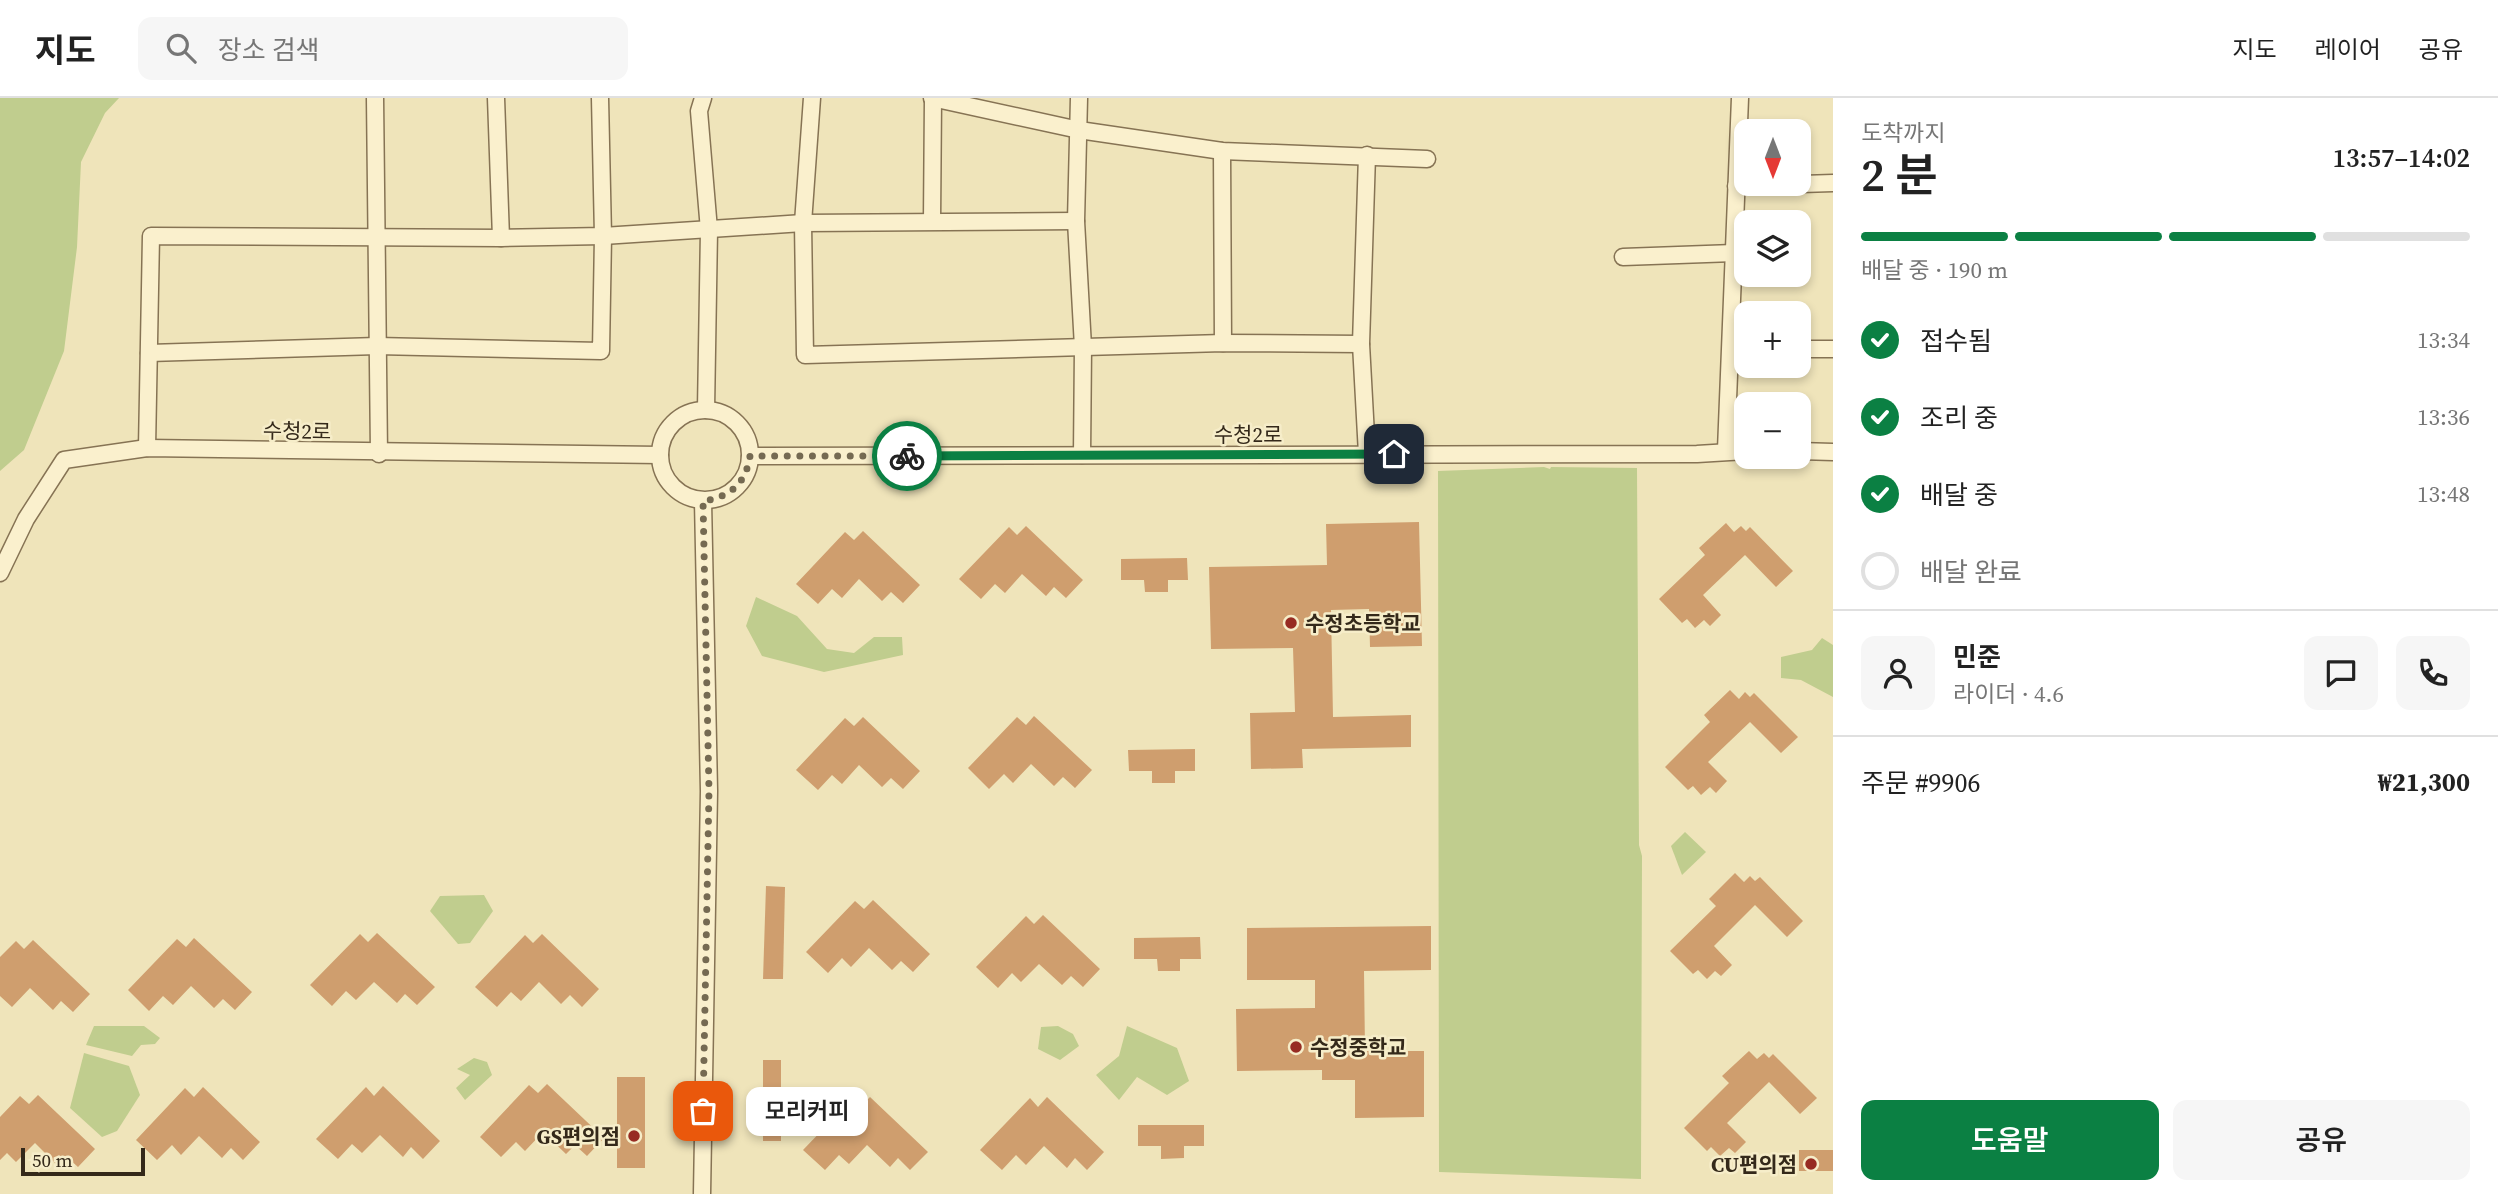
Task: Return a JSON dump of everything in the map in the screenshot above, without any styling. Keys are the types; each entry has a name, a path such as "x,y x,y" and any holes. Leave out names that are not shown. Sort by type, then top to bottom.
{"street":[{"path":"375,98 379,454"},
{"path":"496,98 501,238"},
{"path":"149,354 377,346 601,351 603,236 600,98"},
{"path":"703,98 699,111 709,230 706,410"},
{"path":"812,98 803,223 805,355 1223,344 1361,344"},
{"path":"932,221 932,98 1079,130 1222,151 1427,159"},
{"path":"1079,98 1076,221 1083,347 1082,455"},
{"path":"1739,119 1740,98"},
{"path":"1222,151 1223,344"},
{"path":"1367,155 1361,344 1367,454"},
{"path":"1811,184 1833,183"},
{"path":"147,448 151,236 501,238 603,236 803,223 1076,221"},
{"path":"1623,257 1734,253"},
{"path":"1811,349 1833,349"},
{"path":"1726,450 1735,378"},
{"path":"706,410 718,412 738,424 749,444 750,456 741,483 717,499 703,501 677,491 668,481 660,455 661,443 673,423 694,411 706,410"},
{"name":"수청2로","path":"0,573 26,519 64,460 147,448 379,454 660,455"},
{"name":"수청2로","path":"750,456 1697,454 1734,450"},
{"path":"1811,451 1833,452"},
{"path":"702,1194 709,791 703,501"}],"green space":[{"path":"0,98 119,98 105,113 81,162 77,247 64,351 24,450 0,471"},
{"path":"1544,467 1637,468 1639,845 1642,856 1641,1179 1439,1172 1438,471"},
{"path":"756,597 797,616 827,649 854,653 874,637 902,637 903,655 824,672 762,656 746,626"},
{"path":"1822,638 1833,645 1833,697 1801,680 1781,678 1781,657 1812,650"},
{"path":"1685,832 1706,852 1682,875 1671,846"},
{"path":"484,895 493,911 470,943 458,944 430,911 440,896"},
{"path":"94,1026 144,1026 160,1038 155,1044 141,1045 132,1056 86,1045"},
{"path":"1058,1026 1073,1034 1079,1046 1060,1060 1038,1049 1041,1027"},
{"path":"1127,1026 1177,1048 1189,1081 1167,1095 1137,1077 1119,1100 1096,1075 1119,1056"},
{"path":"84,1053 129,1066 140,1095 117,1131 102,1137 70,1108"},
{"path":"474,1058 487,1062 492,1075 465,1100 456,1088 470,1075 457,1069"}],"building":[{"path":"1419,522 1422,646 1370,647 1369,609 1331,610 1333,717 1411,715 1411,747 1302,749 1303,768 1251,769 1250,713 1295,712 1293,648 1211,649 1209,567 1327,565 1326,524"},
{"path":"1726,523 1734,532 1741,526 1746,531 1750,527 1793,571 1776,587 1745,555 1703,595 1721,615 1710,626 1704,620 1695,628 1687,619 1682,623 1659,599 1705,555 1699,548"},
{"path":"1026,526 1083,580 1066,598 1054,587 1046,596 1022,574 1005,593 995,584 981,599 959,579 1009,527 1017,535"},
{"path":"863,531 920,585 903,603 891,592 882,601 859,579 842,598 832,589 818,604 796,584 845,532 854,540"},
{"path":"1187,558 1188,580 1168,580 1168,592 1145,592 1144,580 1121,580 1121,559"},
{"path":"1730,690 1739,699 1745,692 1750,697 1754,693 1798,737 1781,753 1750,722 1708,762 1727,781 1716,793 1710,787 1701,795 1693,786 1688,790 1665,767 1710,722 1704,715"},
{"path":"1034,716 1092,770 1075,788 1063,777 1054,786 1031,764 1013,783 1004,774 989,789 968,768 1017,717 1026,725"},
{"path":"863,717 920,771 903,789 891,778 882,787 859,765 842,784 832,775 818,790 796,770 845,718 854,726"},
{"path":"1195,749 1195,771 1175,771 1175,783 1152,783 1152,771 1129,771 1128,750"},
{"path":"1735,873 1744,882 1750,876 1755,881 1760,877 1803,921 1787,937 1755,905 1714,946 1732,965 1721,976 1715,971 1707,979 1698,970 1693,974 1670,951 1716,906 1709,899"},
{"path":"766,886 785,887 783,979 763,979"},
{"path":"873,900 930,954 913,972 901,961 892,970 869,948 851,967 842,958 828,973 806,952 855,901 864,909"},
{"path":"1043,915 1100,969 1083,987 1071,976 1062,985 1039,964 1021,982 1012,973 998,988 976,967 1026,916 1034,924"},
{"name":"수정중학교","path":"1431,926 1431,970 1364,971 1365,1051 1424,1051 1424,1117 1355,1118 1355,1080 1322,1080 1322,1070 1237,1071 1236,1009 1315,1008 1315,980 1247,980 1247,928"},
{"path":"377,933 435,987 417,1005 405,994 397,1003 374,982 356,1000 346,991 332,1006 310,985 360,934 368,942"},
{"path":"542,934 599,989 582,1007 570,995 561,1004 539,982 521,1001 511,992 497,1007 475,987 525,935 533,943"},
{"path":"1200,937 1201,959 1180,959 1180,971 1158,971 1157,959 1134,959 1134,938"},
{"path":"194,938 252,992 235,1010 223,999 214,1008 191,986 173,1005 163,996 149,1011 128,990 177,939 186,947"},
{"path":"33,940 90,994 73,1012 61,1001 53,1010 30,988 12,1007 0,996 0,957 16,941 24,949"},
{"path":"1749,1051 1757,1059 1764,1053 1769,1058 1773,1054 1817,1098 1800,1114 1769,1082 1727,1123 1746,1142 1735,1153 1729,1148 1720,1156 1711,1147 1707,1151 1684,1128 1729,1083 1722,1076"},
{"path":"763,1060 781,1060 781,1141 763,1141"},
{"path":"617,1077 645,1077 645,1168 617,1168"},
{"path":"547,1084 604,1138 587,1156 575,1145 566,1154 543,1132 525,1151 516,1142 501,1157 480,1137 529,1085 538,1093"},
{"path":"383,1086 440,1141 423,1159 411,1147 403,1157 380,1135 362,1153 352,1144 338,1159 316,1139 366,1087 374,1096"},
{"path":"203,1087 260,1142 243,1160 231,1148 222,1158 199,1136 181,1155 172,1145 157,1160 136,1140 185,1088 194,1097"},
{"path":"38,1095 95,1149 78,1167 66,1156 57,1165 35,1143 16,1162 7,1153 0,1160 0,1117 20,1096 29,1104"},
{"path":"870,1097 928,1152 910,1170 898,1158 890,1167 867,1145 849,1164 839,1155 825,1170 803,1150 853,1098 861,1106"},
{"path":"1047,1097 1104,1152 1087,1170 1075,1158 1067,1168 1044,1146 1026,1165 1016,1155 1002,1170 980,1150 1030,1098 1038,1107"},
{"path":"1138,1125 1204,1125 1204,1146 1184,1146 1184,1158 1161,1159 1161,1146 1138,1146"},
{"path":"1799,1150 1833,1150 1833,1171 1799,1171"}],"way so far":[{"path":"703,1111 709,791 703,501 730,493 741,483 748,470 750,456 907,456"}],"place":[{"name":"수정초등학교","path":"1291,623"},
{"name":"수정중학교","path":"1296,1047"},
{"name":"모리커피","path":"703,1111"},
{"name":"GS편의점","path":"634,1136"},
{"name":"CU편의점","path":"1811,1164"}],"route":[{"path":"907,456 1394,454"}]}
